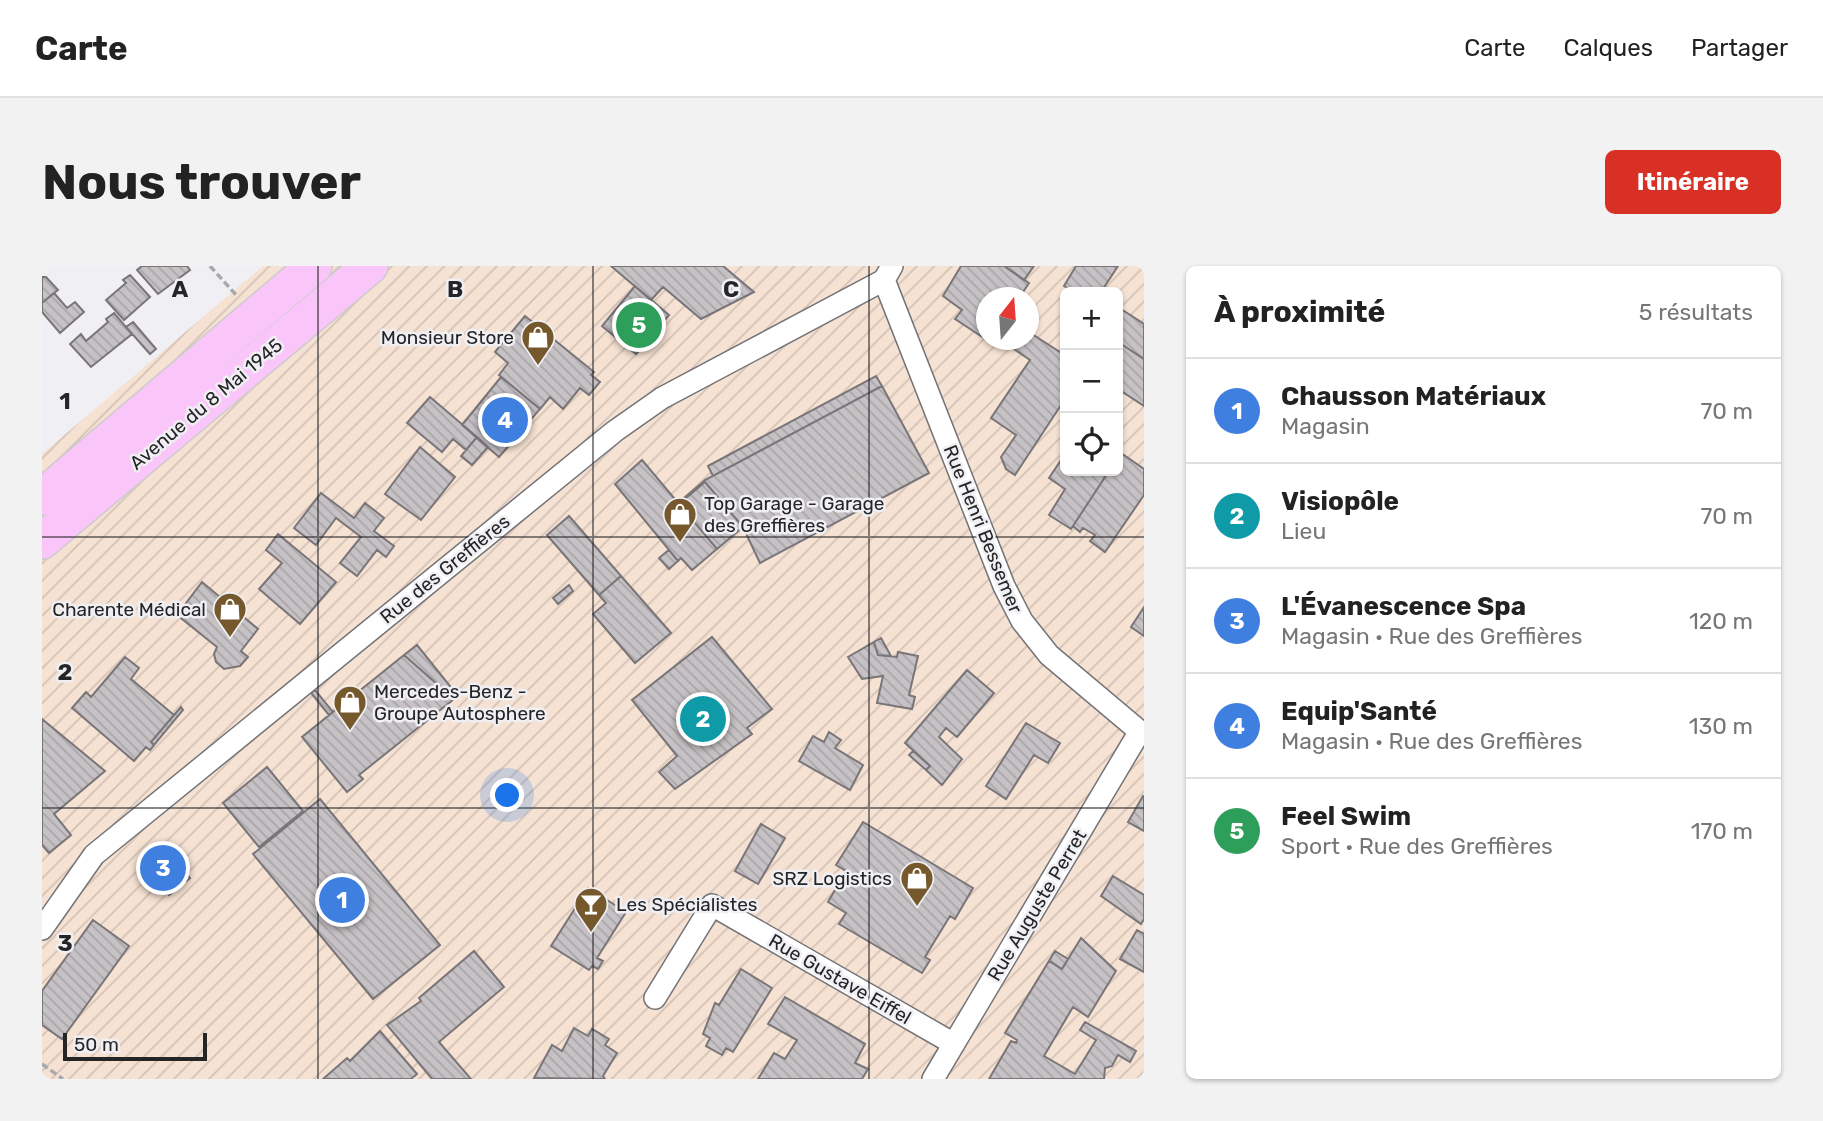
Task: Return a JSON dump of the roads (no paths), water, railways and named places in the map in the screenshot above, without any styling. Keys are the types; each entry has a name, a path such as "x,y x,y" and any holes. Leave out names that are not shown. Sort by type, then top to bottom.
{"main road":[{"name":"Avenue du 8 Mai 1945","path":"42,497 314,266"},
{"name":"Avenue du 8 Mai 1945","path":"42,541 370,266"}],"street":[{"name":"Rue Henri Bessemer","path":"888,273 1004,586 1022,621 1048,655 1142,733"},
{"name":"Rue des Greffières","path":"42,929 94,855 615,431 662,398 888,273"},
{"name":"Rue Auguste Perret","path":"933,1079 1142,733"},
{"name":"Rue Gustave Eiffel","path":"655,999 712,905 954,1044"}],"place":[{"name":"Feel Swim","path":"639,325"},
{"name":"Monsieur Store","path":"538,367"},
{"name":"Equip'Santé","path":"505,420"},
{"name":"Top Garage - Garage des Greffières","path":"680,544"},
{"name":"Charente Médical","path":"230,639"},
{"name":"Visiopôle","path":"703,719"},
{"name":"Mercedes-Benz - Groupe Autosphere","path":"350,732"},
{"name":"L'Évanescence Spa","path":"163,868"},
{"name":"Chausson Matériaux","path":"342,900"},
{"name":"SRZ Logistics","path":"917,908"},
{"name":"Les Spécialistes","path":"591,934"}]}
